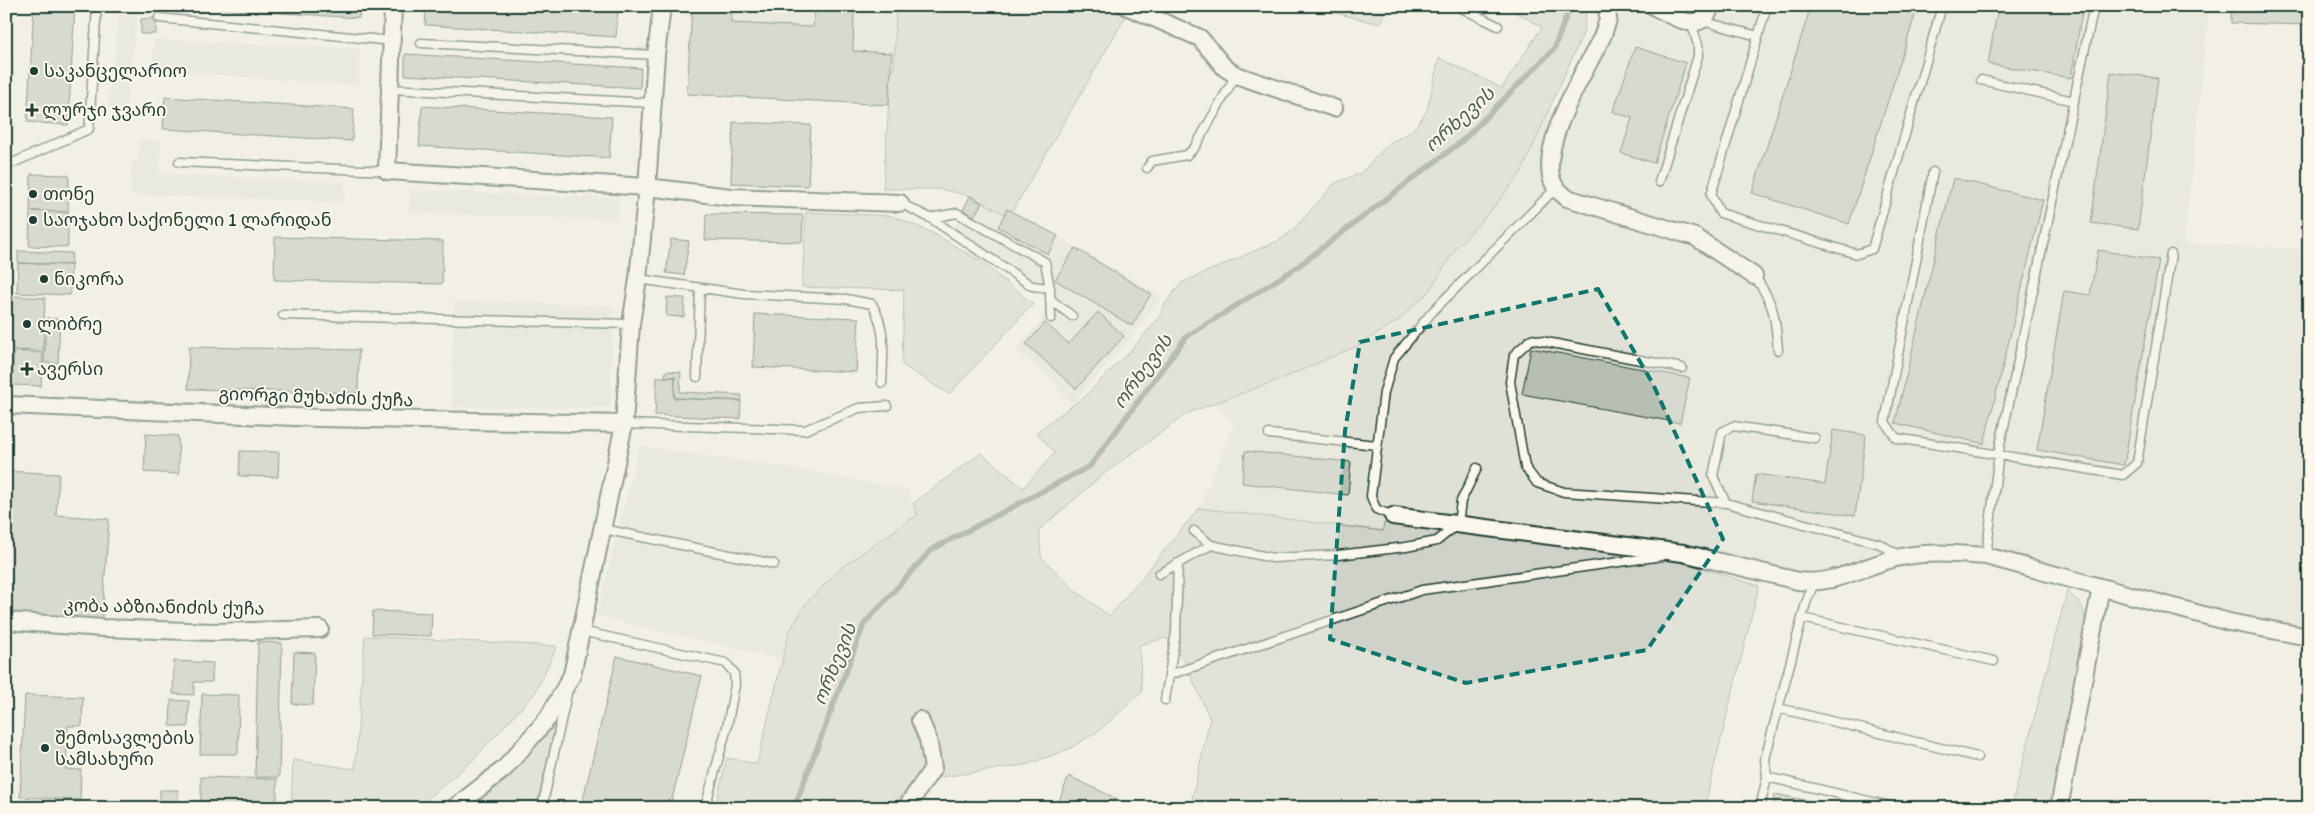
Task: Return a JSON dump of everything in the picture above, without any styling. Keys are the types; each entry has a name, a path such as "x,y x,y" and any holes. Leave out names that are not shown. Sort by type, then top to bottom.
{"street":[{"path":"393,6 387,171 647,186 731,197 900,203"},
{"path":"454,808 504,769 548,718 572,675 624,424 631,324 638,279 647,186 656,55 662,6"},
{"path":"1126,6 1200,38 1225,68 1236,75 1334,108"},
{"path":"1607,6 1608,20 1602,37 1555,133 1549,154 1549,169 1556,188 1568,198 1695,237 1754,276"},
{"path":"1654,6 1691,21 1708,14 1711,6"},
{"name":"გიორგი მუხაძის ქუჩა","path":"6,405 319,418 624,424"},
{"path":"1393,516 1683,553 1798,581 1814,583 1840,578 1902,556 1953,553 1986,556 2229,622 2309,637"},
{"path":"2059,808 2101,587"},
{"name":"კობა აბზიანიძის ქუჩა","path":"6,621 103,628 214,632 320,629"},
{"path":"906,808 933,768 928,739 920,720"}],"lane":[{"path":"6,166 89,129 97,6"},
{"path":"1458,6 1498,26"},
{"path":"1767,6 1711,196 1720,213 1857,254 1872,249 1942,6"},
{"path":"1986,556 1998,454 2094,6"},
{"path":"159,18 392,41"},
{"path":"1659,182 1698,56 1698,45 1691,21 1758,36"},
{"path":"421,43 656,55"},
{"path":"1147,168 1152,161 1187,155 1194,147 1236,75"},
{"path":"1980,80 2074,101"},
{"path":"391,89 652,103"},
{"path":"179,162 387,171"},
{"path":"1934,172 1885,422 1896,438 2123,474 2137,463 2171,254"},
{"path":"1393,516 1376,509 1371,496 1384,392 1394,358 1439,305 1556,188"},
{"path":"900,203 930,218 1032,286 1050,288"},
{"path":"930,218 957,213 1045,262 1050,288 1050,318"},
{"path":"1754,276 1768,296 1776,319 1778,350"},
{"path":"638,279 744,294 846,299 872,304 880,319 883,341 882,383"},
{"path":"697,377 700,288"},
{"path":"1050,299 1072,316"},
{"path":"283,315 631,324"},
{"path":"1682,368 1531,339 1514,355 1510,382 1525,467 1537,483 1564,492 1726,503 1880,544 1902,556"},
{"path":"624,424 805,430 859,408 887,406"},
{"path":"1726,503 1713,476 1722,432 1733,426 1815,438"},
{"path":"1269,434 1377,445"},
{"path":"1194,531 1211,545 1273,558 1338,555 1406,547 1437,541 1458,524 1461,501 1477,468"},
{"path":"603,529 774,564"},
{"path":"1159,574 1211,545"},
{"path":"1169,675 1422,590 1683,553"},
{"path":"1165,700 1176,632 1178,564"},
{"path":"1760,808 1767,777 1765,759 1802,618 1814,583"},
{"path":"1802,618 1994,661"},
{"path":"581,631 726,663 734,673 735,686 727,727 705,808"},
{"path":"542,808 572,675"},
{"path":"1778,708 1977,758"},
{"path":"1767,777 1898,808"}],"highlighted area":[{"path":"1598,289 1653,384 1723,539 1647,650 1466,683 1330,639 1345,431 1360,342"}],"shaded area":[{"path":"120,6 138,6 137,14 119,12"},
{"path":"692,6 896,6 894,71 891,71 889,105 687,94"},
{"path":"896,6 1106,6 1126,16 1012,212 1007,209 1004,214 971,196 940,189 883,189 891,71 894,70"},
{"path":"1308,6 1389,6 1379,24"},
{"path":"1505,6 1584,6 1586,11 1584,31 1521,173 1489,213 1456,248 1430,290 1399,320 1357,346 1281,379 1188,413 1101,476 1039,530 1041,557 1078,593 1110,616 1199,508 1383,531 1384,523 1682,562 1759,586 1704,808 1214,808 1192,799 1210,719 1185,662 1166,638 1139,645 1142,692 1100,730 1069,749 1026,765 913,781 891,808 715,808 727,758 757,764 789,632 807,602 842,567 917,515 913,503 981,453 1023,488 1055,453 1036,432 1084,397 1131,350 1159,318 1163,307 1181,283 1280,240 1295,228 1335,183 1361,173 1389,143 1411,132 1427,111 1439,58 1502,88 1542,27"},
{"path":"1619,6 1628,6 1680,33 1702,33 1726,6 2210,6 2184,243 2309,249 2309,629 2230,611 2102,576 1961,543 1902,544 1833,568 1805,571 1385,505 1383,531 1199,508 1234,424 1213,404 1281,379 1430,290 1456,248 1489,213 1521,173 1549,112 1572,118 1617,23"},
{"path":"1670,6 1702,6 1686,12"},
{"path":"119,15 137,17 126,110 108,109"},
{"path":"154,39 360,49 359,86 151,70"},
{"path":"139,139 161,140 160,174 345,182 344,202 130,195 131,161 138,161"},
{"path":"410,190 619,198 618,220 409,213"},
{"path":"971,196 982,203 1007,209 1058,236 1162,297 1132,337 1072,404 1053,383 1016,350 1041,320 1046,302 1044,297 966,253 973,241 954,229"},
{"path":"806,212 892,216 931,232 980,261 1033,304 949,394 902,365 904,290 802,287"},
{"path":"454,301 614,306 611,408 451,407"},
{"path":"639,446 798,469 908,490 917,515 842,567 807,602 789,632 782,660 596,616"},
{"path":"2067,591 2083,608 2085,632 2053,808 2011,808"},
{"path":"365,636 557,646 535,693 471,762 416,808 291,808 293,760 355,769"},
{"path":"558,714 536,808 468,808 509,778"}],"building":[{"path":"34,6 75,6 68,125 27,122"},
{"path":"171,6 360,6 359,18"},
{"path":"426,6 618,6 616,37 425,25"},
{"path":"692,6 732,6 731,23 813,27 815,11 854,13 853,51 892,53 889,105 687,94"},
{"path":"1811,6 1918,6 1849,224 1752,193"},
{"path":"1998,6 2083,6 2071,78 1988,64"},
{"path":"2231,6 2309,6 2309,25 2231,23"},
{"path":"156,18 156,34 141,34 141,19"},
{"path":"1635,47 1686,63 1654,163 1621,153 1632,118 1613,112"},
{"path":"405,54 641,68 640,88 405,75"},
{"path":"6,56 11,56 11,84 6,84"},
{"path":"2111,72 2158,78 2138,229 2091,223"},
{"path":"165,97 354,109 352,141 163,129"},
{"path":"422,106 612,117 609,158 419,146"},
{"path":"733,122 811,125 808,186 731,183"},
{"path":"31,174 69,175 68,212 30,211"},
{"path":"1953,178 2043,200 1984,444 1895,423"},
{"path":"970,196 982,203 974,216 963,210"},
{"path":"1007,209 1058,236 1048,254 998,227"},
{"path":"30,211 68,212 68,247 29,246"},
{"path":"706,214 803,215 802,242 705,240"},
{"path":"275,237 443,241 442,284 274,280"},
{"path":"671,239 689,241 684,275 666,273"},
{"path":"1075,248 1151,294 1132,326 1055,280"},
{"path":"2098,250 2159,260 2124,465 2037,450 2064,291 2090,295"},
{"path":"18,251 72,253 71,265 18,263"},
{"name":"ნიკორა","path":"18,263 71,265 70,295 17,293"},
{"name":"ლიბრე","path":"12,296 45,298 43,351 9,350"},
{"path":"667,297 685,298 684,317 666,316"},
{"path":"1098,312 1124,336 1076,389 1026,344 1045,323 1069,344"},
{"path":"755,314 859,318 856,372 753,367"},
{"path":"46,318 60,319 58,363 44,363"},
{"path":"189,347 359,350 358,393 188,389"},
{"path":"1531,348 1690,378 1680,423 1522,394"},
{"name":"ავერსი","path":"14,351 43,353 41,386 12,385"},
{"path":"666,371 681,372 680,392 742,395 741,401 674,398 675,377 665,377"},
{"path":"657,377 675,377 674,398 741,401 740,419 655,415"},
{"path":"1833,430 1866,435 1855,516 1752,501 1756,474 1825,484"},
{"path":"146,434 178,436 179,474 144,472"},
{"path":"240,451 279,452 278,477 239,476"},
{"path":"1245,451 1351,462 1348,495 1242,483"},
{"path":"6,471 59,474 56,515 109,519 102,619 6,613"},
{"path":"373,611 432,613 431,636 372,634"},
{"path":"258,642 282,643 279,777 255,777"},
{"path":"294,652 315,653 313,705 292,704"},
{"path":"617,656 702,676 670,808 581,808"},
{"path":"174,661 213,663 212,682 194,682 194,695 173,694"},
{"path":"202,694 239,695 238,754 200,754"},
{"name":"შემოსავლების სამსახური","path":"25,695 83,697 82,726 68,726 66,769 81,770 80,800 20,797"},
{"path":"171,700 189,701 188,727 170,726"},
{"path":"1069,776 1136,808 1056,808"},
{"path":"201,777 277,779 277,808 201,808"},
{"path":"160,790 178,790 178,808 160,808"},
{"path":"1775,794 1845,808 1773,808"}],"waterway":[{"name":"ორხევის","path":"823,732 864,624 931,550 1090,466 1186,337 1296,268 1462,141 1554,49 1568,12"},
{"name":"ორხევის","path":"794,808 822,735"}],"place":[{"name":"საკანცელარიო","path":"34,71"},
{"name":"ლურჯი ჯვარი","path":"32,110"},
{"name":"თონე","path":"33,194"},
{"name":"საოჯახო საქონელი 1 ლარიდან","path":"33,220"},
{"name":"ნიკორა","path":"44,279"},
{"name":"ლიბრე","path":"27,324"},
{"name":"ავერსი","path":"27,369"},
{"name":"შემოსავლების სამსახური","path":"45,748"}]}
